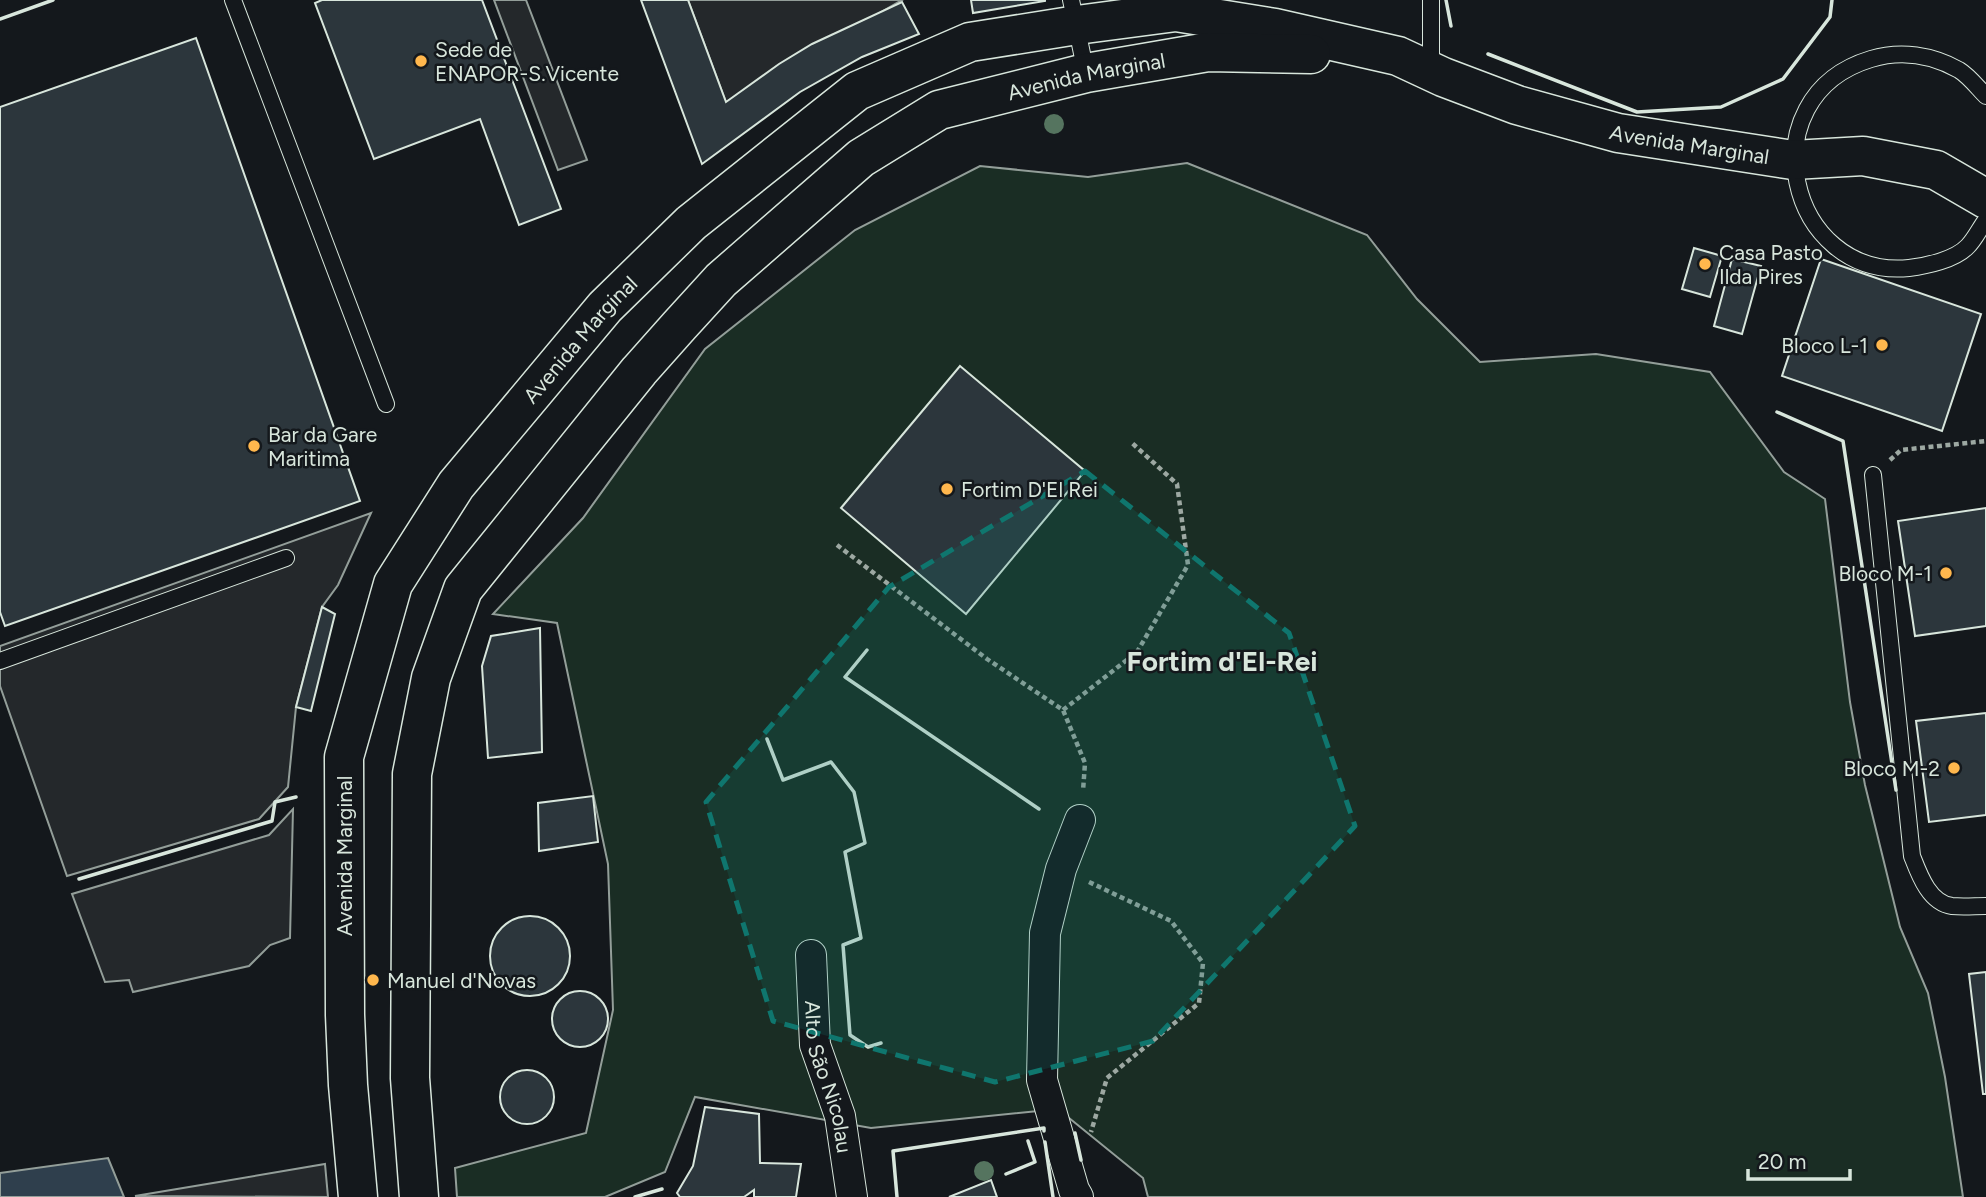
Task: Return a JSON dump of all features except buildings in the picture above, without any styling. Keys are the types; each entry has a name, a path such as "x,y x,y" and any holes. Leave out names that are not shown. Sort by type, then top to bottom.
{"street":[{"name":"Avenida Marginal","path":"358,1197 344,1002 344,757 393,584 456,485 605,307 691,223 857,91 971,43 1074,13 1175,12 1275,28 1415,63 1517,105 1618,133 1793,160 1863,156 1936,170 1986,199"},
{"name":"Avenida Marginal","path":"419,1197 410,1078 412,774 431,678 463,589 678,326 722,280 861,158 939,110 1086,73 1208,52 1415,63"},
{"path":"1076,1194 1042,1080 1045,933 1061,869 1080,820"},
{"name":"Alto São Nicolau","path":"811,955 815,1045 841,1116 852,1197"}],"lane":[{"path":"233,0 386,404"},
{"path":"1415,63 1432,0"},
{"path":"1074,13 1086,73"},
{"path":"1986,96 1960,71 1926,56 1888,54 1852,65 1828,81 1809,104 1798,131 1793,160 1801,200 1814,223 1821,234 1853,259 1892,270 1931,266 1967,248 1986,220"},
{"path":"1873,475 1912,856 1922,883 1937,898 1949,906 1986,906"},
{"path":"0,661 286,558"}],"path":[{"path":"1873,475 1901,450 1986,441"},
{"path":"1063,710 1137,652 1188,565 1177,484 1132,443"},
{"path":"837,545 987,659 1063,710 1085,763 1080,820"},
{"path":"1061,869 1171,921 1203,962 1199,1003 1107,1079 1076,1194"}],"highlighted area":[{"path":"1085,471 1289,633 1355,826 1153,1041 995,1082 773,1021 706,802 889,587"}],"green space":[{"path":"1187,163 1367,235 1417,299 1480,362 1596,354 1710,372 1784,472 1825,499 1850,702 1865,785 1900,927 1928,993 1945,1077 1963,1197 1148,1197 1143,1178 1058,1109 871,1128 695,1097 665,1172 605,1197 457,1197 455,1168 586,1133 613,1010 608,864 557,623 493,614 583,518 705,349 855,230 980,166 1088,177"}],"shaded area":[{"path":"494,0 526,0 587,160 558,170"},
{"path":"688,0 902,0 726,102"},
{"path":"371,513 338,585 322,607 296,707 288,787 259,819 67,876 0,686 0,646"},
{"path":"293,809 290,938 270,945 249,966 133,992 129,980 105,982 72,894 269,835"},
{"path":"325,1164 328,1197 135,1196 225,1181"}],"water":[{"path":"108,1158 124,1197 0,1197 0,1173"}],"wall":[{"path":"0,19 53,0"},
{"path":"1446,0 1451,26"},
{"path":"1488,54 1637,112 1721,107 1783,79 1830,17 1832,0"},
{"path":"1777,412 1843,441 1896,790"},
{"path":"867,650 845,677 1039,809"},
{"path":"767,739 783,780 831,762 854,792 865,843 845,852 861,938 843,945 850,1035 868,1047 881,1043"},
{"path":"79,879 272,821 275,802 296,797"},
{"path":"897,1197 893,1151 1044,1128 1044,1131"},
{"path":"1075,1133 1081,1160"},
{"path":"1006,1174 1035,1162 1028,1141"},
{"path":"1045,1142 1053,1197"},
{"path":"635,1197 662,1189"}],"place":[{"name":"Sede de ENAPOR-S.Vicente","path":"421,61"},
{"name":"Casa Pasto Ilda Pires","path":"1705,264"},
{"name":"Bloco L-1","path":"1882,345"},
{"name":"Bar da Gare Maritima","path":"254,446"},
{"name":"Fortim D'El Rei","path":"947,489"},
{"name":"Bloco M-1","path":"1946,573"},
{"name":"Bloco M-2","path":"1954,768"},
{"name":"Manuel d'Novas","path":"373,980"}],"district":[{"name":"Fortim d'El-Rei","path":"1222,661"}]}
